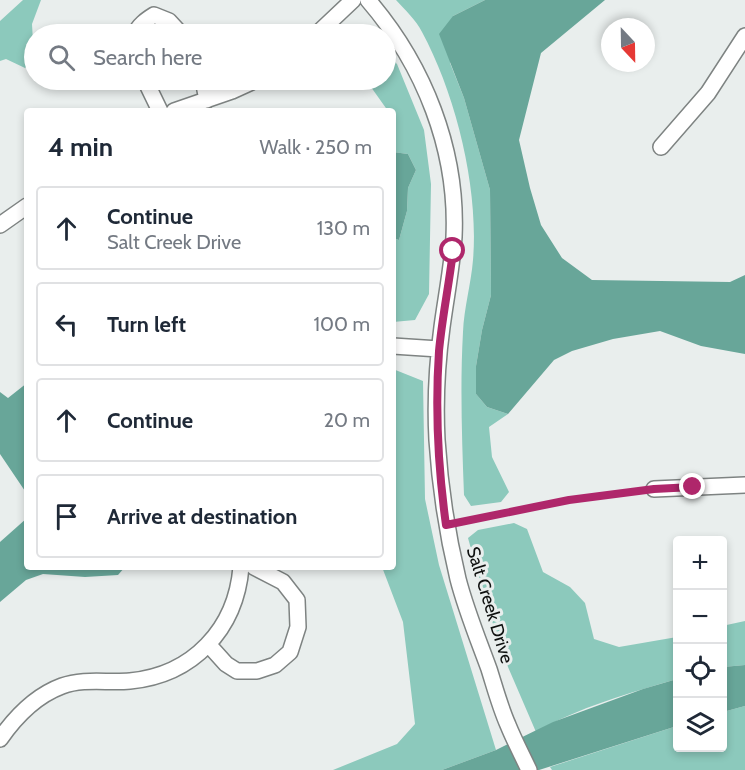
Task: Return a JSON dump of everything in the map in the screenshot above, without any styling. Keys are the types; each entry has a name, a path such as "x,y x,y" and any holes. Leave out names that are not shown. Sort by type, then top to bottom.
{"street":[{"path":"328,24 353,0"},
{"name":"Salt Creek Drive","path":"368,0 388,24"},
{"path":"141,24 154,15 172,24"},
{"name":"Salt Creek Drive","path":"396,36 420,75 434,113 448,166 453,205 454,236 439,349 437,436 446,525 458,580 471,622 507,724 529,770"},
{"path":"661,147 708,93 745,36"},
{"path":"150,90 159,108"},
{"path":"205,90 207,100"},
{"path":"183,108 232,90"},
{"path":"0,225 24,208"},
{"path":"396,346 439,349"},
{"path":"654,489 745,485"},
{"path":"0,739 12,722 30,704 46,693 82,681 130,681 152,677 186,662 218,635 229,617 236,598 241,570"},
{"path":"208,645 226,664 237,671 256,670 275,664 290,652 298,627 297,600 283,582 260,570"}],"path":[{"path":"446,525 569,500 654,489"}],"shaded area":[{"path":"23,0 41,0 32,24 24,24 24,68 6,59 0,61 0,21"},
{"path":"396,0 485,0 453,16 450,63 464,98 490,190 491,295 476,366 476,394 487,407 508,414 489,427 492,457 509,492 501,502 471,506 464,495 462,352 474,232 468,173 462,143 455,113 434,57 420,28"},
{"path":"485,0 605,0 541,53 519,140 541,225 562,258 592,280 730,282 745,275 745,354 701,346 660,331 613,339 572,351 554,360 508,414 487,407 476,394 476,366 491,295 490,190 464,98 439,34 453,16"},
{"path":"396,63 424,130 431,184 429,294 415,320 396,322 396,239 399,240 407,211 408,188 416,170 408,154 396,152 396,108 386,108 373,90 396,90"},
{"path":"396,152 408,154 416,170 408,188 407,211 399,240 396,239"},
{"path":"396,370 423,381 425,499 439,565 496,750 442,770 333,770 397,744 415,724 403,622 383,570 396,570"},
{"path":"24,385 24,490 0,454 0,392 8,398"},
{"path":"24,521 24,570 122,570 118,575 85,577 43,574 26,580 0,602 0,542"},
{"path":"514,523 527,529 543,572 570,587 585,603 594,639 619,647 673,638 673,680 587,708 536,732 508,667 487,607 468,538 478,530"},
{"path":"745,621 745,665 727,667 727,625"},
{"path":"745,665 745,706 727,711 727,698 727,667"},
{"path":"673,680 673,727 539,770 442,770 496,750 553,722"},
{"path":"745,706 745,770 552,770 550,767 673,727 673,752 727,752 727,711"}],"route":[{"path":"453,251 439,349 437,396 440,483 446,525 569,500 654,489 693,487"}]}
